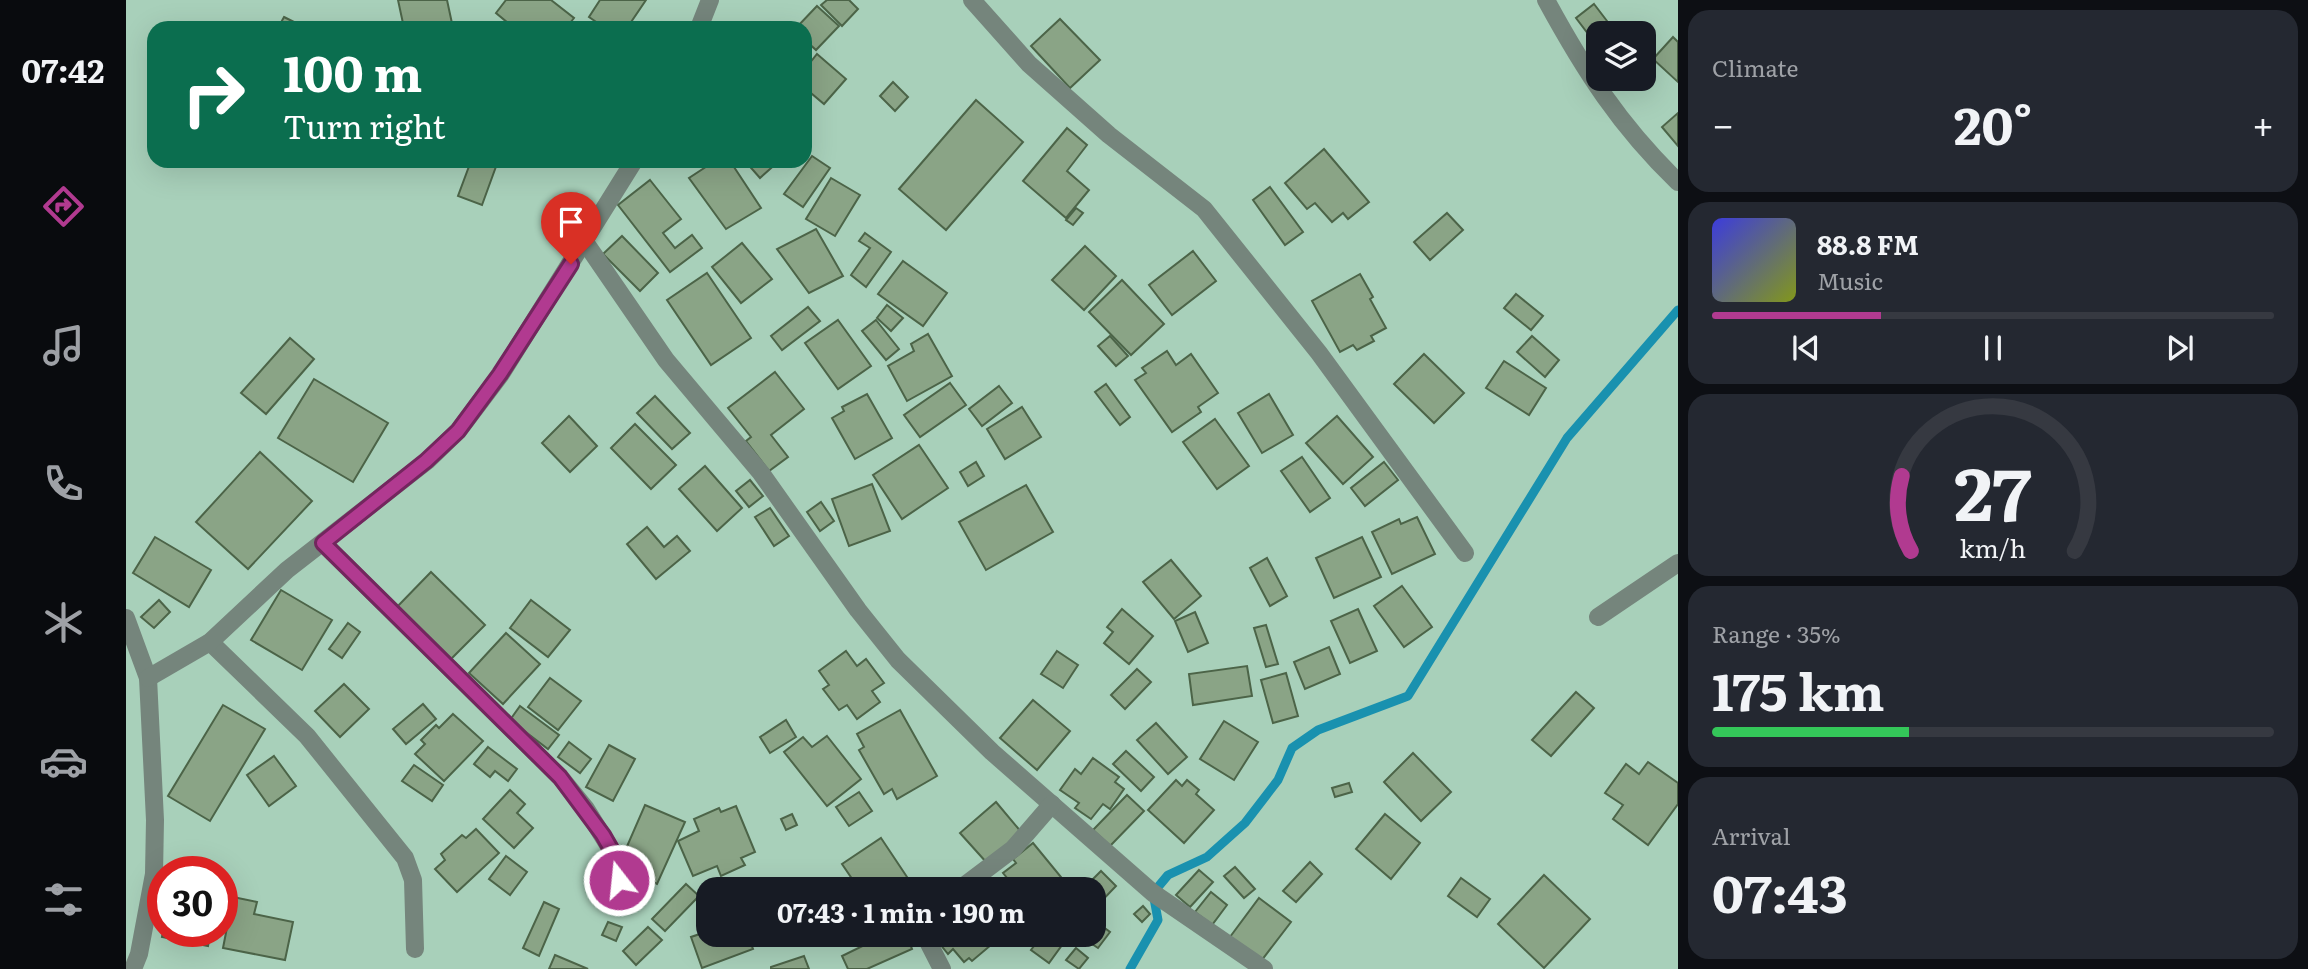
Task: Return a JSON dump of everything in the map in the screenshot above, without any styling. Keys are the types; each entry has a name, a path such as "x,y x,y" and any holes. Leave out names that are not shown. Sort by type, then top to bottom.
{"street":[{"path":"702,21 709,0"},
{"path":"972,0 1038,72 1109,135 1204,209 1319,353 1465,553"},
{"path":"1546,0 1582,65 1614,111 1654,159 1678,182"},
{"path":"148,678 210,642 287,570 426,461 458,431 500,374 630,168"},
{"path":"585,242 666,360 761,473 858,610 898,660 992,752 1153,893 1264,969"},
{"path":"323,543 560,777 586,809 615,856 624,903"},
{"path":"1598,617 1678,563"},
{"path":"126,618 148,678 154,806 154,874 139,954 133,969"},
{"path":"210,642 307,736 405,858 413,880 415,949"},
{"path":"976,877 1013,849 1052,804"},
{"path":"931,947 942,969"}],"building":[{"path":"398,0 447,0 452,21 402,21"},
{"path":"506,0 551,0 574,18 572,21 506,21 496,13"},
{"path":"600,0 646,0 632,21 595,21 589,17"},
{"path":"827,0 849,0 858,9 842,26 821,5"},
{"path":"1594,4 1607,21 1586,21 1586,31 1576,18"},
{"path":"817,6 839,26 816,50 812,46 812,21 803,21"},
{"path":"1060,19 1100,60 1070,88 1031,46"},
{"path":"1673,37 1678,42 1678,82 1656,62 1656,56"},
{"path":"817,54 846,79 824,104 812,94 812,60"},
{"path":"893,82 908,97 895,111 880,96"},
{"path":"976,100 1023,142 946,230 899,189"},
{"path":"1678,113 1678,146 1662,127"},
{"path":"1067,128 1087,145 1067,171 1089,190 1066,218 1023,181"},
{"path":"1324,149 1369,202 1348,219 1343,213 1332,222 1315,203 1307,209 1285,183"},
{"path":"812,156 830,168 803,207 784,194 803,168 812,168"},
{"path":"468,168 495,168 482,205 458,196"},
{"path":"704,168 735,168 761,208 726,229 689,178"},
{"path":"751,168 771,168 760,178"},
{"path":"831,178 860,195 835,236 806,219"},
{"path":"650,180 681,219 663,233 675,248 692,235 702,248 670,272 618,205"},
{"path":"1270,187 1303,232 1285,245 1253,200"},
{"path":"1076,208 1083,213 1073,225 1066,220"},
{"path":"1447,213 1463,230 1430,260 1414,242"},
{"path":"816,229 843,276 809,293 777,249"},
{"path":"865,233 891,252 866,287 851,275 870,248 859,241"},
{"path":"622,236 658,273 640,291 603,254"},
{"path":"742,243 772,279 741,303 712,267"},
{"path":"1085,246 1116,276 1084,310 1052,280"},
{"path":"1193,251 1216,281 1172,315 1149,285"},
{"path":"903,261 947,293 923,326 878,294"},
{"path":"707,273 751,338 711,365 667,300"},
{"path":"1360,274 1386,328 1371,336 1374,341 1357,350 1353,345 1340,352 1312,301"},
{"path":"1122,280 1164,324 1131,355 1089,312"},
{"path":"1516,294 1543,316 1531,330 1504,308"},
{"path":"887,305 903,318 891,331 877,318"},
{"path":"808,307 820,321 782,350 771,336"},
{"path":"838,320 871,366 838,389 805,343"},
{"path":"876,320 899,349 886,360 862,331"},
{"path":"928,334 952,376 907,401 888,366 914,351 911,344"},
{"path":"1110,336 1128,356 1116,366 1098,346"},
{"path":"1532,336 1559,360 1545,377 1517,352"},
{"path":"290,338 314,359 266,414 241,393"},
{"path":"1167,351 1176,365 1191,354 1218,393 1198,407 1201,412 1172,432 1135,380 1146,373 1142,368"},
{"path":"1424,354 1464,393 1434,423 1394,384"},
{"path":"1504,361 1546,388 1529,415 1486,388"},
{"path":"775,372 804,409 771,435 788,457 769,471 746,441 751,437 728,408"},
{"path":"314,379 388,423 353,482 278,438"},
{"path":"950,383 966,405 920,437 904,415"},
{"path":"1106,384 1130,417 1120,425 1095,392"},
{"path":"999,386 1012,403 982,426 969,409"},
{"path":"867,394 892,438 855,459 832,418 844,411 842,407"},
{"path":"1269,394 1293,435 1262,453 1238,413"},
{"path":"655,396 690,433 672,449 637,413"},
{"path":"1022,407 1041,437 1005,459 987,429"},
{"path":"569,416 597,446 570,472 542,443"},
{"path":"1337,416 1373,457 1343,484 1306,443"},
{"path":"1215,419 1249,466 1217,489 1183,442"},
{"path":"635,424 676,465 651,489 611,448"},
{"path":"919,445 948,488 902,519 873,475"},
{"path":"260,452 312,501 248,569 196,522"},
{"path":"1302,457 1330,498 1310,512 1281,471"},
{"path":"976,462 984,476 968,486 960,472"},
{"path":"1384,462 1398,480 1365,506 1351,488"},
{"path":"705,466 742,508 717,531 679,489"},
{"path":"750,480 763,496 749,507 736,491"},
{"path":"872,484 890,531 849,546 832,499"},
{"path":"1026,485 1053,532 986,570 959,522"},
{"path":"821,502 834,521 820,531 807,512"},
{"path":"770,508 789,536 774,546 755,517"},
{"path":"1417,517 1435,554 1392,574 1372,532 1399,519 1401,524"},
{"path":"647,527 664,547 677,536 690,551 656,579 627,544"},
{"path":"155,537 211,570 189,607 133,573"},
{"path":"1362,537 1381,577 1334,598 1316,558"},
{"path":"1267,558 1287,596 1270,606 1250,568"},
{"path":"1171,560 1201,596 1174,619 1143,582"},
{"path":"431,572 485,625 451,659 395,609"},
{"path":"1402,586 1432,627 1404,647 1374,606"},
{"path":"281,590 332,620 302,670 251,640"},
{"path":"159,600 170,612 154,628 141,617"},
{"path":"531,600 570,630 548,657 510,628"},
{"path":"1122,609 1153,636 1129,664 1104,643 1113,632 1107,627"},
{"path":"1358,609 1377,651 1350,663 1331,621"},
{"path":"1195,612 1208,643 1188,652 1175,621"},
{"path":"348,623 360,632 342,658 329,649"},
{"path":"1266,625 1278,664 1266,667 1254,628"},
{"path":"506,633 540,664 503,704 469,673"},
{"path":"1329,647 1340,674 1305,689 1294,662"},
{"path":"846,651 857,666 866,659 884,683 872,691 880,702 857,719 847,705 839,710 823,689 829,685 819,671"},
{"path":"1057,651 1078,665 1063,688 1041,674"},
{"path":"1247,666 1252,696 1193,705 1189,674"},
{"path":"1137,669 1151,682 1125,709 1111,695"},
{"path":"1286,673 1298,716 1273,723 1261,680"},
{"path":"550,678 581,701 558,730 528,707"},
{"path":"344,684 369,709 340,737 315,711"},
{"path":"1576,692 1594,708 1551,756 1532,740"},
{"path":"1033,700 1070,731 1037,770 1000,738"},
{"path":"423,704 436,719 406,744 393,729"},
{"path":"223,705 265,729 210,821 168,796"},
{"path":"520,706 559,735 548,749 510,720"},
{"path":"900,710 937,776 897,799 892,789 884,794 859,750 864,747 857,734"},
{"path":"453,714 483,741 444,781 415,754 425,744 421,740 436,725 439,728"},
{"path":"786,720 796,737 770,753 760,737"},
{"path":"1224,721 1258,742 1234,780 1200,759"},
{"path":"1156,723 1187,757 1168,774 1137,740"},
{"path":"827,736 861,779 827,806 784,752 803,737 812,747"},
{"path":"569,742 591,759 580,773 558,757"},
{"path":"609,745 635,759 613,801 586,787"},
{"path":"488,747 517,769 508,781 495,771 490,777 474,764"},
{"path":"1126,751 1154,777 1141,791 1113,764"},
{"path":"1413,753 1451,792 1421,821 1384,782"},
{"path":"274,756 296,786 269,806 247,775"},
{"path":"1093,758 1119,777 1115,782 1124,789 1110,809 1103,804 1091,819 1075,808 1079,803 1060,790 1075,769 1081,774"},
{"path":"1648,762 1678,783 1678,804 1648,845 1613,819 1623,805 1605,793 1626,764 1639,774"},
{"path":"414,765 443,785 432,801 402,781"},
{"path":"1176,780 1182,786 1187,780 1199,790 1196,794 1214,810 1184,843 1148,810"},
{"path":"1349,783 1352,792 1335,797 1332,788"},
{"path":"510,790 525,804 517,813 533,828 514,848 483,819"},
{"path":"859,792 872,811 849,826 836,807"},
{"path":"1127,795 1144,811 1110,846 1093,830"},
{"path":"996,802 1022,833 987,863 960,833"},
{"path":"645,805 685,822 657,884 618,867"},
{"path":"736,806 755,852 741,858 745,865 721,876 717,866 693,876 678,841 699,831 694,819 719,808 721,812"},
{"path":"792,814 797,825 786,830 781,819"},
{"path":"1385,814 1420,843 1391,879 1356,849"},
{"path":"476,829 499,853 457,892 435,869 445,860 441,854 462,835 466,838"},
{"path":"881,838 907,877 851,877 842,864"},
{"path":"1033,843 1061,877 1006,877 1003,873 1016,863 1013,859"},
{"path":"506,856 527,872 510,895 489,879"},
{"path":"1310,862 1322,874 1296,902 1283,891"},
{"path":"1235,867 1255,889 1244,898 1224,876"},
{"path":"1199,870 1213,882 1190,907 1176,895"},
{"path":"1101,871 1116,886 1106,896 1106,877 1095,877"},
{"path":"1544,875 1590,919 1544,968 1498,924"},
{"path":"1461,878 1490,899 1477,917 1448,896"},
{"path":"686,884 696,893 696,899 665,931 652,919"},
{"path":"1211,892 1227,905 1212,925 1195,912"},
{"path":"238,898 257,902 254,914 293,922 285,960 223,948 238,947"},
{"path":"1259,898 1291,922 1258,965 1227,941"},
{"path":"544,902 559,909 539,956 523,948"},
{"path":"1143,906 1150,914 1142,922 1134,914"},
{"path":"608,922 622,927 616,941 602,935"},
{"path":"648,927 662,940 636,965 623,951"},
{"path":"696,935 696,947 753,949 702,968 691,937"},
{"path":"860,947 912,949 867,969 848,969 842,956"},
{"path":"942,947 989,947 972,961 969,958 964,962 953,949 948,954"},
{"path":"1033,947 1061,947 1049,963 1031,950"},
{"path":"1076,948 1088,958 1079,969 1066,960"},
{"path":"555,955 588,969 549,969"},
{"path":"804,956 809,969 771,969 771,967"}],"waterway":[{"path":"1130,969 1158,920 1153,893 1168,875 1207,857 1245,823 1278,780 1292,748 1318,730 1408,696 1567,438 1678,310"}],"route":[{"path":"571,264 500,374 458,431 426,461 323,543 560,777 603,835 615,856 619,880"}]}
